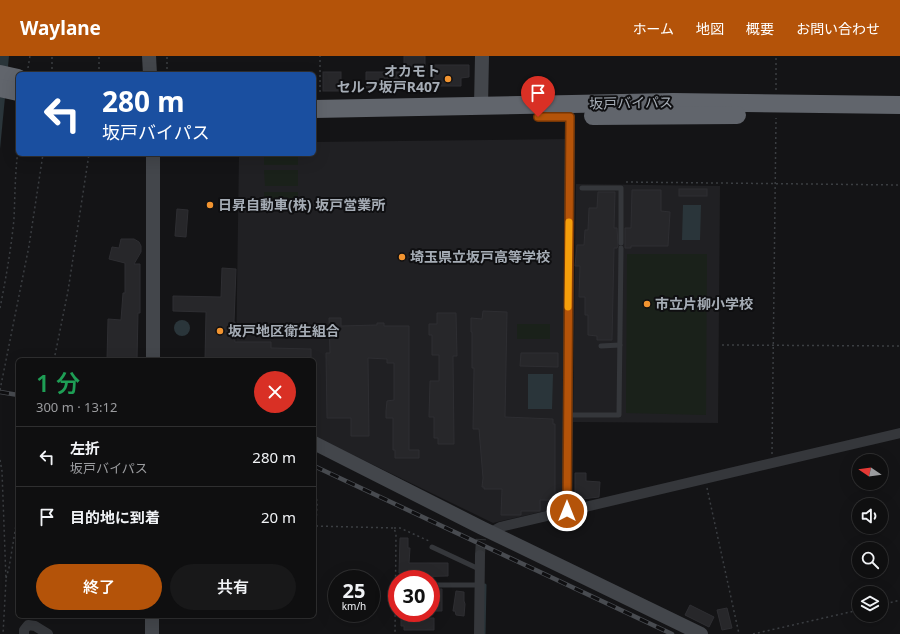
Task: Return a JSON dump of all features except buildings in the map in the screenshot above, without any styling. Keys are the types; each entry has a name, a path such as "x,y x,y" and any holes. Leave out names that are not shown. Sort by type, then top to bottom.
{"highway":[{"path":"0,74 16,78"},
{"path":"0,88 16,92"},
{"name":"坂戸バイパス","path":"317,100 481,106 673,102 900,117"},
{"name":"坂戸バイパス","path":"316,121 570,117 900,105"}],"street":[{"path":"149,56 150,72"},
{"path":"481,106 482,56"},
{"path":"567,511 570,117"},
{"path":"153,156 153,358"},
{"path":"485,533 500,526 900,433"},
{"path":"316,444 485,533 701,634"},
{"path":"479,634 480,555"},
{"path":"152,618 152,634"},
{"path":"24,634 24,630 28,625 35,626 48,634"}],"lane":[{"path":"567,415 619,415 621,188 582,188"},
{"path":"602,346 620,345"},
{"path":"432,547 479,568"},
{"path":"440,585 479,585"}],"path":[{"path":"28,72 30,56"},
{"path":"52,56 52,72"},
{"path":"99,56 99,72"},
{"path":"167,56 167,72"},
{"path":"317,100 320,56"},
{"path":"772,463 776,56"},
{"path":"0,308 8,272 14,218 17,156"},
{"path":"0,390 29,246 43,156"},
{"path":"54,358 69,284 89,156"},
{"path":"624,182 900,185"},
{"path":"722,345 772,344 900,346"},
{"path":"0,460 2,472 6,580 3,634"},
{"path":"705,479 739,634"},
{"path":"6,580 16,525"},
{"path":"316,526 400,528 428,540 432,547"},
{"path":"394,528 396,534 395,634"},
{"path":"888,603 900,600"},
{"path":"753,634 852,612"}],"shaded area":[{"path":"0,56 9,56 0,149"},
{"name":"埼玉県立坂戸高等学校","path":"570,139 563,507 493,523 316,437 316,358 236,358 239,156 316,156 316,142"},
{"path":"264,156 298,156 298,165 264,165"},
{"path":"264,170 298,170 298,186 265,186"},
{"name":"市立片柳小学校","path":"576,184 720,186 718,423 573,422"},
{"path":"264,192 298,192 298,207 265,207"},
{"path":"683,205 701,205 700,240 682,240"},
{"path":"627,254 707,254 706,415 626,413"},
{"path":"179,320 185,320 190,325 188,334 185,336 179,336 174,331 174,325"},
{"path":"517,324 550,324 550,339 517,339"},
{"path":"528,374 553,374 552,409 528,409"}],"waterway":[{"path":"484,634 485,585"}],"tunnel":[{"path":"480,555 481,539"}],"railway":[{"path":"0,392 16,395"},
{"path":"316,467 672,634"}],"slow traffic":[{"path":"568,307 569,222"}],"place":[{"name":"オカモト セルフ坂戸R407","path":"448,79"},
{"name":"日昇自動車(株) 坂戸営業所","path":"210,205"},
{"name":"埼玉県立坂戸高等学校","path":"402,257"},
{"name":"市立片柳小学校","path":"647,304"},
{"name":"坂戸地区衛生組合","path":"220,331"}],"route":[{"path":"538,117 570,117 567,511"}]}
